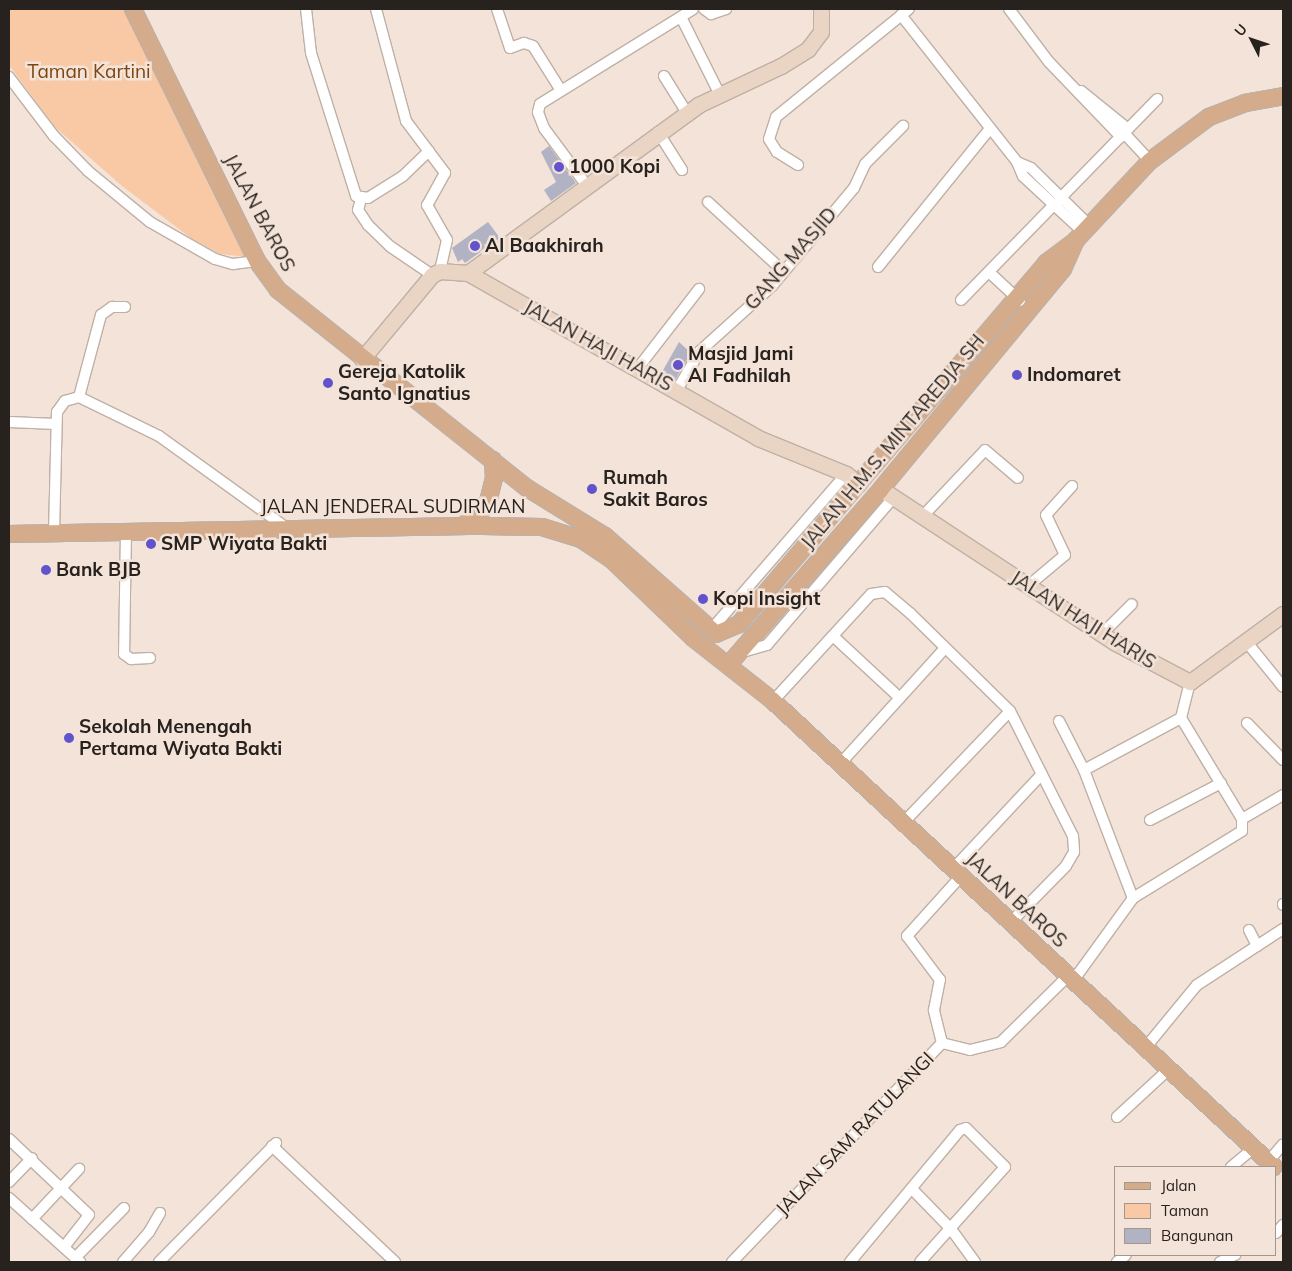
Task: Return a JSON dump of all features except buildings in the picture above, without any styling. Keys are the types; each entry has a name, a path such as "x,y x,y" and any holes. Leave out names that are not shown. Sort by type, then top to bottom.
{"main road":[{"name":"JALAN BAROS","path":"133,9 257,261 293,305 547,502 605,536 710,631"},
{"name":"JALAN H.M.S. MINTAREDJA SH","path":"710,631 722,634 733,629 1055,254 1083,232 1150,160 1209,116 1283,96"},
{"name":"JALAN H.M.S. MINTAREDJA SH","path":"735,658 887,494 1066,264 1083,232"},
{"path":"462,526 479,515 488,502 494,478 493,460"},
{"path":"542,527 550,516 547,502"},
{"name":"JALAN JENDERAL SUDIRMAN","path":"9,534 285,527 542,527 597,547 693,638 735,658"},
{"path":"735,658 730,651 750,624 757,603"},
{"name":"JALAN BAROS","path":"735,658 772,701 1273,1166"}],"street":[{"path":"306,9 311,53 328,118 352,190 360,199"},
{"path":"362,359 436,273 447,240 427,205 431,192 445,176 406,121 376,9"},
{"path":"497,9 510,48 524,43 533,46 560,89"},
{"path":"587,186 540,122 540,104 560,89 693,9"},
{"path":"704,9 711,14 726,9"},
{"path":"468,273 686,113 719,93 781,66 808,49 821,32 821,9"},
{"path":"1010,9 1071,86 1124,133 1150,160"},
{"path":"798,166 777,152 769,139 776,117 905,12 989,130 1017,162 1030,168 1083,232"},
{"path":"680,17 719,93"},
{"path":"664,76 686,113"},
{"path":"9,77 54,136 88,171 150,222 215,259 233,264 257,261"},
{"path":"961,300 1059,203 1157,99"},
{"name":"GANG MASJID","path":"677,390 700,351 754,305 854,188 865,164 884,140 903,126"},
{"path":"878,267 989,130"},
{"path":"658,132 682,170"},
{"path":"360,199 402,176 429,151"},
{"path":"360,199 358,210 368,225 391,247 436,273"},
{"path":"708,202 783,271"},
{"name":"JALAN HAJI HARIS","path":"436,273 468,273 677,390 758,438 846,474 859,484"},
{"path":"990,273 1030,310"},
{"path":"638,368 699,289"},
{"path":"79,397 101,315 112,308 125,307"},
{"path":"54,533 57,412 64,401 79,397 159,436 285,527"},
{"path":"9,422 56,424"},
{"path":"921,518 985,450 1018,478"},
{"path":"710,631 846,474"},
{"path":"1028,586 1065,555 1046,515 1072,486"},
{"name":"JALAN HAJI HARIS","path":"887,494 921,518 1102,634 1190,682"},
{"path":"126,531 124,654 131,659 150,658"},
{"path":"772,701 871,594 881,591 945,648 1010,711 1066,816 1074,852 1066,866 1011,922"},
{"path":"1102,634 1132,604"},
{"path":"942,1043 970,1050 1001,1042 1071,978 1133,898 1240,834 1242,819 1181,718 1190,682 1283,614"},
{"path":"834,636 900,698"},
{"path":"1245,640 1283,687"},
{"path":"840,764 945,648"},
{"path":"904,822 1010,711"},
{"path":"1084,770 1181,718"},
{"path":"1059,721 1084,770 1133,898"},
{"path":"1247,723 1283,760"},
{"path":"957,872 1042,774"},
{"path":"1150,820 1221,783"},
{"path":"1242,819 1283,795"},
{"name":"JALAN SAM RATULANGI","path":"732,1262 942,1043 934,1010 940,980 907,936 957,872"},
{"path":"1146,1047 1188,994 1283,929"},
{"path":"1249,930 1257,946"},
{"path":"1117,1117 1169,1069"},
{"path":"850,1262 913,1190 963,1128 1003,1163 1003,1171 920,1262"},
{"path":"9,1140 32,1158 90,1218 64,1247"},
{"path":"160,1262 274,1144 395,1262"},
{"path":"1273,1166 1283,1144"},
{"path":"1232,1166 1254,1148"},
{"path":"9,1182 32,1158"},
{"path":"32,1219 79,1169"},
{"path":"913,1190 951,1229 975,1262"},
{"path":"9,1198 78,1260 124,1208"},
{"path":"123,1262 150,1232 160,1213"},
{"path":"1220,1262 1232,1256"}],"green space":[{"name":"Taman Kartini","path":"9,9 124,9 249,257 220,254 191,238 122,186 55,127 9,65"}],"place":[{"name":"1000 Kopi","path":"559,167"},
{"name":"Al Baakhirah","path":"475,246"},
{"name":"Masjid Jami Al Fadhilah","path":"678,365"},
{"name":"Indomaret","path":"1017,375"},
{"name":"Gereja Katolik Santo Ignatius","path":"328,383"},
{"name":"Rumah Sakit Baros","path":"592,489"},
{"name":"SMP Wiyata Bakti","path":"151,544"},
{"name":"Bank BJB","path":"46,570"},
{"name":"Kopi Insight","path":"703,599"},
{"name":"Sekolah Menengah Pertama Wiyata Bakti","path":"69,738"}]}
